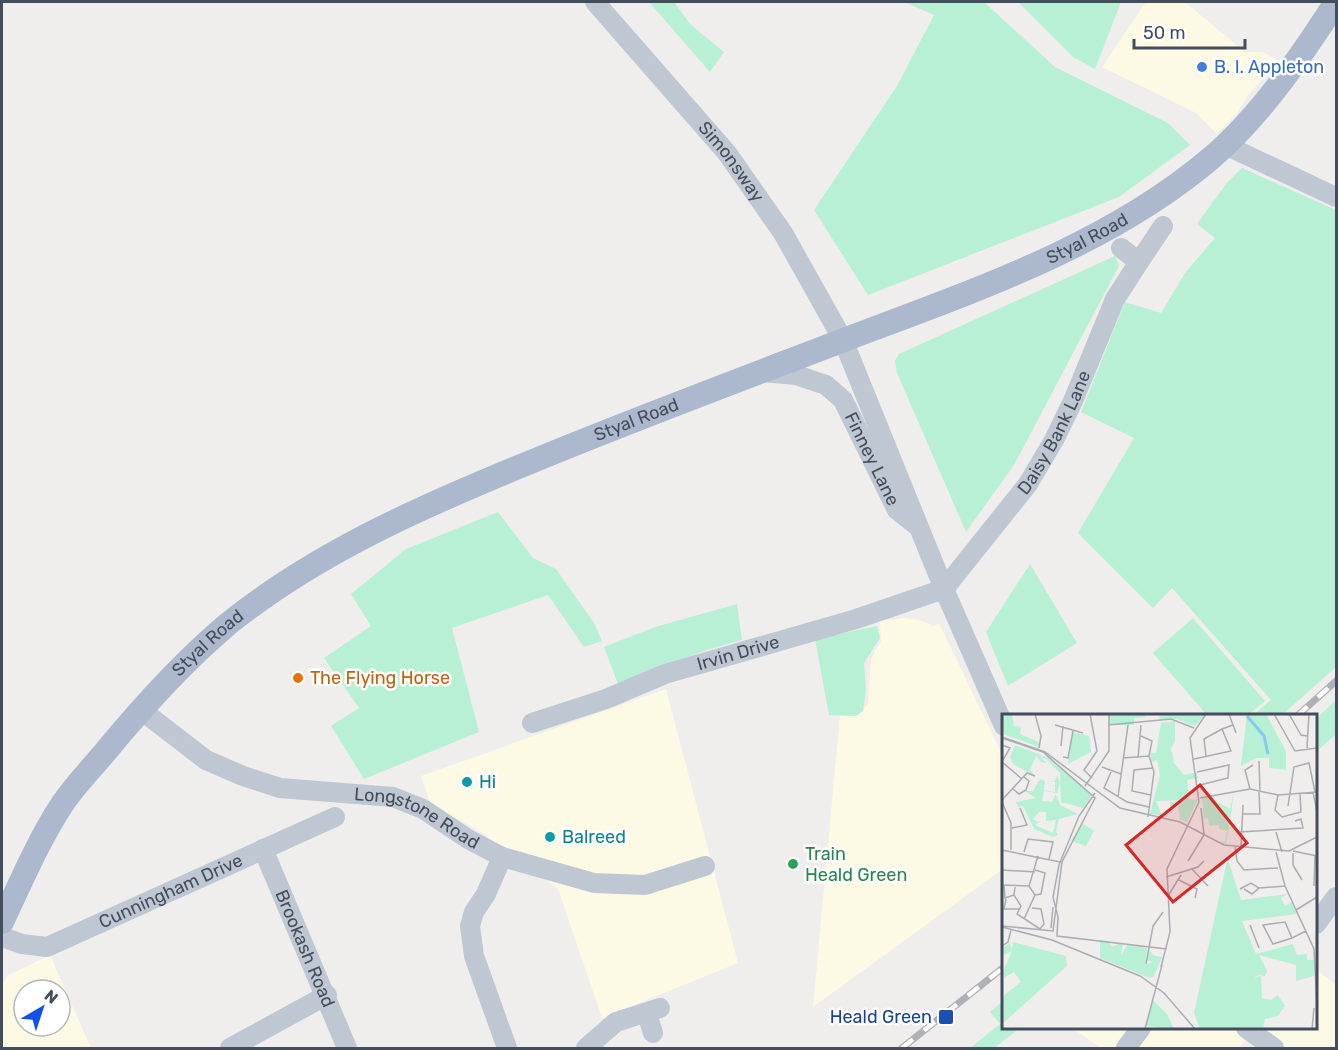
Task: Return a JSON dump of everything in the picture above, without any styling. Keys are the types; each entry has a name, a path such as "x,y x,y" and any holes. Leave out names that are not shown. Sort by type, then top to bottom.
{"main road":[{"name":"Styal Road","path":"2,922 64,802 169,677 230,623 345,547 439,499 650,413 1020,271 1139,212 1225,145 1298,62 1336,2"}],"street":[{"name":"Simonsway","path":"595,2 727,153 783,233 843,340"},
{"path":"1225,145 1336,197"},
{"name":"Daisy Bank Lane","path":"944,589 1029,484 1068,411 1115,298 1163,226"},
{"path":"1121,248 1139,262"},
{"name":"Finney Lane","path":"843,340 944,589 1002,721"},
{"name":"Finney Lane","path":"760,372 796,375 826,385 843,400 897,510 918,526"},
{"name":"Irvin Drive","path":"532,723 606,699 666,674 856,619 944,589"},
{"name":"Longstone Road","path":"141,710 206,760 243,776 280,788 393,797 423,809 502,857 594,883 624,886 672,879 705,866"},
{"name":"Cunningham Drive","path":"2,937 22,944 47,947 335,817"},
{"name":"Brookash Road","path":"263,849 348,1048"},
{"path":"502,857 486,894 474,912 470,926 474,956 507,1048"},
{"path":"1317,923 1336,897"},
{"path":"230,1048 327,995"},
{"path":"586,1048 616,1022 653,1011 653,1033"},
{"path":"1126,1048 1140,1029"},
{"path":"1247,1029 1274,1048"}],"shaded area":[{"path":"1146,2 1185,2 1245,52 1263,52 1278,61 1246,98 1237,113 1217,134 1196,113 1102,67"},
{"path":"903,618 920,620 934,626 939,623 1002,754 1002,870 813,1007 840,715 859,715 868,704 871,658 881,641 880,621"},
{"path":"666,689 738,963 602,1018 558,889 484,834 430,803 421,776"},
{"path":"50,955 60,978 12,978 12,1038 72,1038 72,1005 91,1048 2,1048 2,986 7,976"},
{"path":"1317,970 1336,985 1336,1048 1286,1048 1261,1029 1317,1029"},
{"path":"1073,1029 1254,1029 1239,1048 1101,1048"}],"green space":[{"path":"649,2 674,2 690,24 724,52 710,72"},
{"path":"904,2 984,2 1055,67 1168,123 1190,145 1119,197 868,295 814,210 897,86 934,15"},
{"path":"1018,2 1121,2 1095,69 1073,57"},
{"path":"1242,168 1336,210 1336,667 1283,714 1254,714 1271,700 1172,588 1153,608 1078,533 1134,438 1081,412 1125,302 1161,313 1185,273 1215,238 1197,224 1226,184"},
{"path":"1115,256 1119,266 1014,465 966,532 897,373 895,361 899,354"},
{"path":"498,512 533,558 556,569 594,623 602,641 584,647 548,595 452,628 479,732 364,779 331,726 359,708 324,658 371,626 351,594 406,549"},
{"path":"1030,564 1077,643 1008,686 986,632"},
{"path":"737,604 742,640 707,650 618,684 604,647 655,627"},
{"path":"1193,618 1265,701 1249,714 1206,714 1153,653"},
{"path":"877,626 880,638 864,663 866,690 863,711 856,716 829,715 815,639"},
{"path":"1336,700 1336,734 1317,751 1317,718"},
{"path":"1002,1002 1002,1029 1019,1029 994,1048 970,1048 1000,1024 990,1012"}],"railway":[{"path":"1299,714 1336,681"},
{"path":"902,1048 1002,969"}],"place":[{"name":"B. I. Appleton","path":"1202,67"},
{"name":"The Flying Horse","path":"298,678"},
{"name":"Hi","path":"467,782"},
{"name":"Balreed","path":"550,837"},
{"name":"Train Heald Green","path":"793,864"},
{"name":"Heald Green","path":"946,1017"}]}
